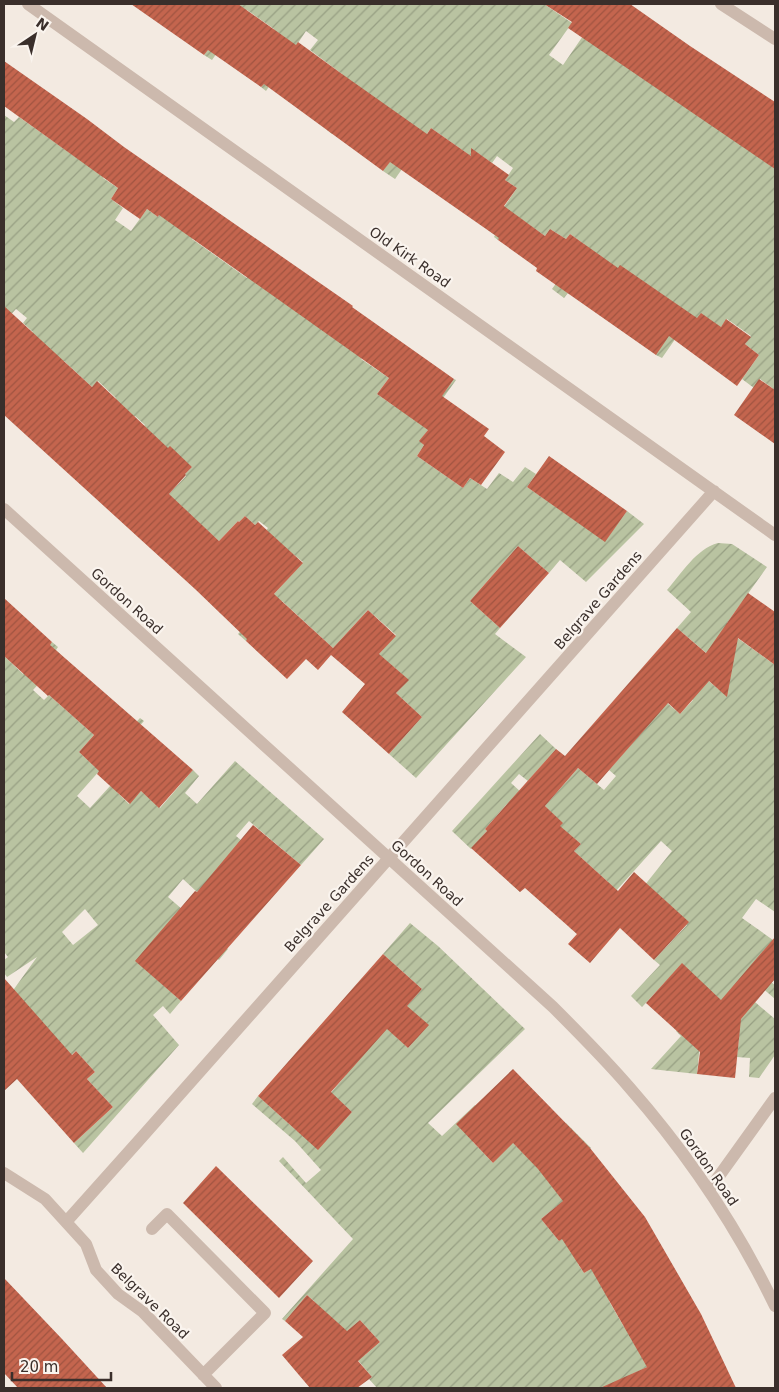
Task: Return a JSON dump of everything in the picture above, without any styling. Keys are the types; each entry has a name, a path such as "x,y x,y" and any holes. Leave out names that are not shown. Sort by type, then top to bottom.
{"street":[{"name":"Old Kirk Road","path":"28,4 775,535"},
{"path":"721,4 775,40"},
{"name":"Belgrave Gardens","path":"66,1222 714,491"},
{"name":"Gordon Road","path":"4,509 553,1007 590,1044 667,1132 709,1190 733,1229 775,1306"},
{"path":"709,1190 775,1098"},
{"name":"Belgrave Road","path":"4,1173 45,1199 86,1244 96,1270 118,1294 144,1312 216,1388"},
{"path":"152,1229 166,1214 265,1313 203,1375"}],"green space":[{"path":"229,4 544,4 572,23 549,55 563,65 605,4 620,4 593,44 765,161 775,145 775,390 760,379 754,388 742,379 759,355 745,344 751,336 727,319 721,327 683,338 678,335 662,358 656,355 605,287 568,293 564,298 552,289 584,244 570,234 566,239 550,229 545,236 515,215 498,240 494,237 495,235 488,230 517,188 505,180 513,168 497,156 492,163 479,154 475,159 431,128 395,179 383,171 411,131 360,95 332,134 327,130 344,108 311,117 342,74 310,50 318,40 306,31 266,91 261,87 286,52 267,39 274,29 247,10 212,60 204,55 229,20 221,14"},
{"path":"4,115 14,122 19,117 74,156 107,172 103,178 118,188 111,199 123,208 115,220 131,231 147,209 158,217 167,205 199,228 192,239 247,278 252,271 366,352 361,359 389,378 377,394 394,406 432,409 454,379 456,380 426,422 431,426 420,441 424,445 417,456 463,488 470,478 487,489 499,473 513,482 525,467 536,474 527,487 605,541 627,511 644,524 586,582 560,560 549,573 518,546 470,601 500,628 495,634 526,657 416,778 389,754 422,717 396,693 408,680 394,667 382,681 361,674 396,635 368,610 333,648 282,601 246,641 238,634 303,562 293,554 242,609 258,540 268,528 259,521 255,525 245,516 219,541 168,495 192,467 163,454 97,476 145,425 135,416 111,442 111,404 116,398 98,381 92,387 64,361 27,400 14,353 33,332 23,323 27,318 16,309 4,322"},
{"path":"718,543 732,544 767,567 727,623 739,632 736,637 775,665 775,912 756,899 742,918 773,940 761,975 775,985 775,999 745,973 755,1002 775,1019 775,1055 759,1078 749,1077 750,1058 737,1057 739,1037 701,1034 697,1074 651,1069 681,1036 676,1031 704,1000 682,964 642,1007 631,996 660,965 654,960 687,925 644,886 672,851 661,841 577,934 569,927 608,882 574,851 581,844 571,836 520,892 509,882 562,823 545,806 578,768 604,790 616,776 609,770 649,724 659,696 680,714 693,700 681,689 697,671 718,689 731,674 677,628 691,612 667,590 696,556 703,550"},
{"path":"52,642 58,647 56,650 63,657 33,690 44,700 49,695 94,735 79,752 95,767 140,718 144,721 77,796 90,808 121,774 117,792 129,804 141,791 160,808 193,770 199,776 185,793 197,804 235,761 324,839 301,865 249,821 236,836 247,845 197,892 183,879 168,897 228,949 219,960 208,951 136,961 181,1001 170,1014 163,1006 153,1015 179,1045 83,1153 74,1143 113,1107 87,1079 95,1072 76,1051 68,1058 9,996 37,957 7,977 4,973 4,960 8,957 4,952 4,656 23,674","holes":["85,909 98,925 73,945 62,932"]},
{"path":"540,734 556,749 528,781 519,774 511,783 522,793 506,805 471,849 452,831"},
{"path":"410,923 438,946 525,1029 428,1123 442,1136 475,1105 494,1124 486,1128 473,1142 493,1163 511,1141 529,1159 566,1123 591,1148 549,1182 565,1202 541,1219 559,1241 573,1230 578,1264 584,1273 609,1258 629,1289 609,1301 624,1327 644,1316 658,1362 632,1374 682,1385 681,1388 377,1388 369,1379 372,1377 356,1358 365,1355 380,1342 360,1320 346,1332 309,1307 314,1301 307,1295 285,1321 282,1319 353,1239 279,1161 283,1157 306,1183 321,1170 295,1141 252,1104 258,1096 297,1131 321,1120 334,1132 352,1112 339,1100 335,1101 329,1095 346,1075 325,1056 388,1027 408,1048 428,1025 405,1008 422,989 383,954"}],"building":[{"path":"131,4 238,4 296,45 298,42 427,134 431,128 471,156 471,148 509,175 505,180 517,188 504,206 545,236 550,229 566,239 570,234 618,268 620,265 697,318 701,313 721,327 726,319 751,337 745,344 759,355 737,386 669,336 656,355 536,271 537,268 498,240 499,238 390,162 383,171 264,84 261,87 208,50 204,55"},
{"path":"544,4 630,4 775,102 775,169 568,28 572,22"},
{"path":"4,61 454,379 442,396 489,429 484,436 505,452 481,485 470,478 463,488 417,456 424,445 419,441 428,430 377,394 389,378 159,215 158,217 147,209 140,219 111,199 118,188 4,106"},
{"path":"4,306 92,387 97,381 168,448 170,446 192,467 169,494 219,541 245,516 255,525 258,522 303,563 274,594 333,648 368,610 396,636 379,654 409,680 396,693 422,717 389,754 342,712 365,684 331,655 318,670 306,659 287,679 246,641 247,639 195,589 4,415"},
{"path":"759,379 775,390 775,444 734,415"},
{"path":"549,456 627,511 605,542 527,487"},
{"path":"518,546 549,573 500,628 470,601"},
{"path":"748,593 775,612 775,665 738,638 727,697 709,681 680,714 668,703 597,784 578,768 545,806 563,823 560,826 581,844 574,851 618,891 634,872 689,922 654,960 620,928 590,963 568,944 577,934 525,888 520,892 471,848 487,831 485,829 556,749 565,756 677,628 706,653"},
{"path":"4,598 52,642 50,645 193,770 159,808 141,791 130,804 97,774 99,771 79,752 94,735 4,656"},
{"path":"253,825 301,865 181,1001 135,961 195,891 197,892"},
{"path":"775,937 775,979 741,1019 735,1078 697,1074 700,1052 646,1003 682,963 721,1000"},
{"path":"383,954 422,989 407,1006 429,1025 408,1048 387,1029 331,1092 352,1112 318,1150 258,1096"},
{"path":"4,978 72,1055 76,1051 95,1072 87,1079 113,1107 74,1143 17,1079 4,1091"},
{"path":"513,1069 590,1148 645,1217 701,1314 736,1388 600,1388 647,1367 591,1269 584,1273 562,1239 559,1241 541,1219 563,1201 538,1169 513,1143 493,1163 456,1124"},
{"path":"216,1166 313,1261 279,1298 183,1203"},
{"path":"4,1278 107,1388 18,1388 4,1373"},
{"path":"307,1295 347,1331 360,1320 380,1342 358,1361 372,1377 357,1388 310,1388 282,1355 303,1337 285,1321"}]}
